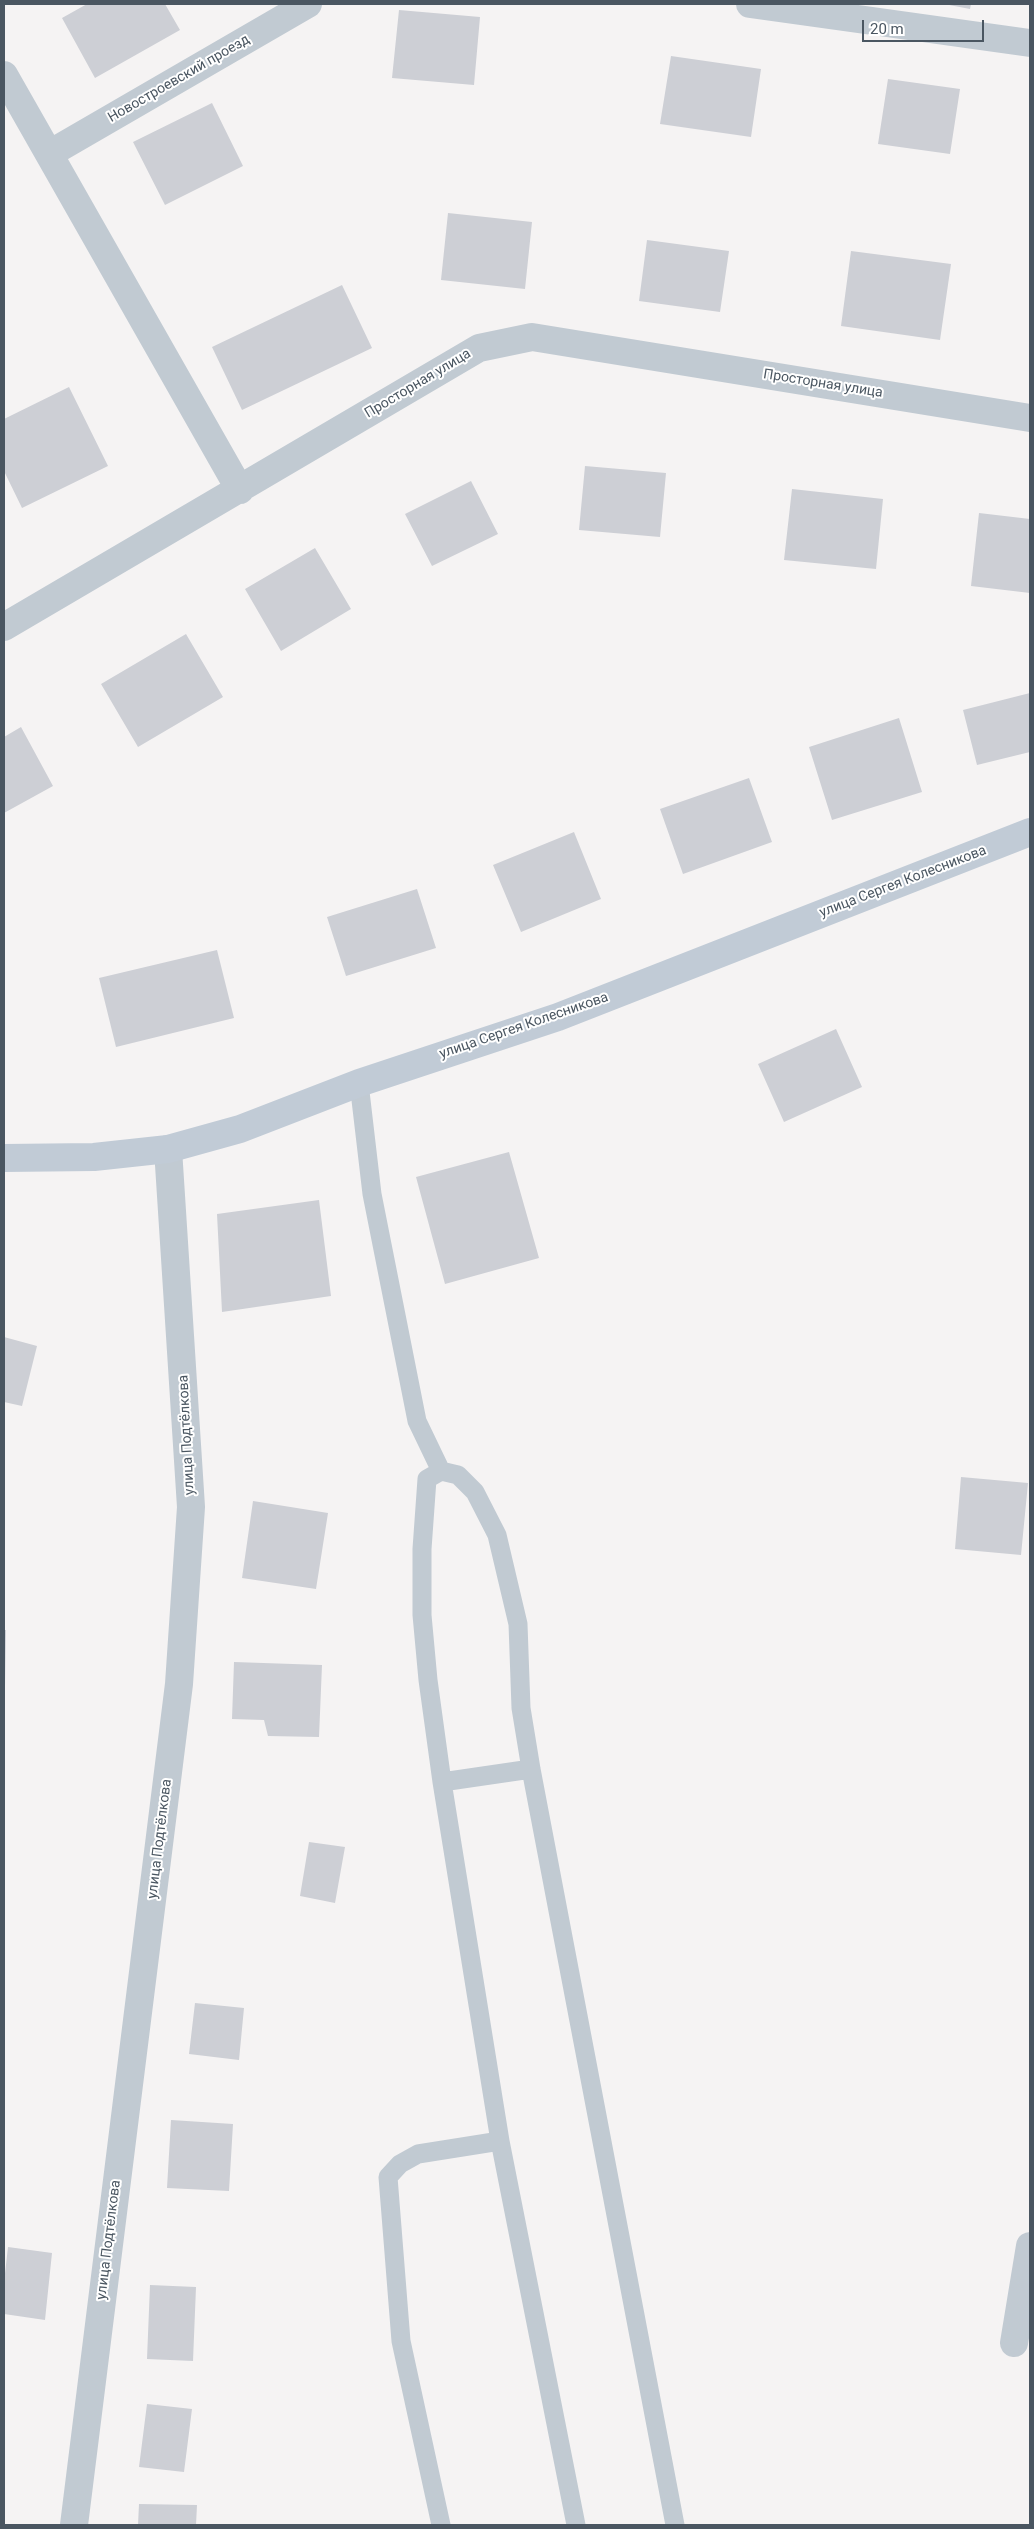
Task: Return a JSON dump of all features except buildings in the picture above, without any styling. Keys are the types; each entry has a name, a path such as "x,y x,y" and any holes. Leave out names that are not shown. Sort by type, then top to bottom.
{"street":[{"name":"Новостроевский проезд","path":"49,154 308,4"},
{"path":"750,4 1030,43"},
{"path":"4,75 240,490"},
{"name":"Просторная улица","path":"4,627 479,348 532,337 1030,418"},
{"name":"улица Сергея Колесникова","path":"4,1158 94,1157 168,1149 240,1129 359,1082 558,1017 1030,832"},
{"name":"улица Подтёлкова","path":"74,2525 179,1684 191,1507 168,1149"},
{"path":"1014,2343 1030,2246"}],"lane":[{"path":"359,1082 372,1194 417,1421 441,1471"},
{"path":"576,2525 500,2141 442,1782 422,1615 422,1549 427,1479 441,1471 458,1475 476,1492 497,1535 518,1624 521,1708 531,1769 675,2525"},
{"path":"442,1782 531,1769"},
{"path":"441,2525 402,2341 388,2177 400,2164 418,2154 500,2141"}]}
